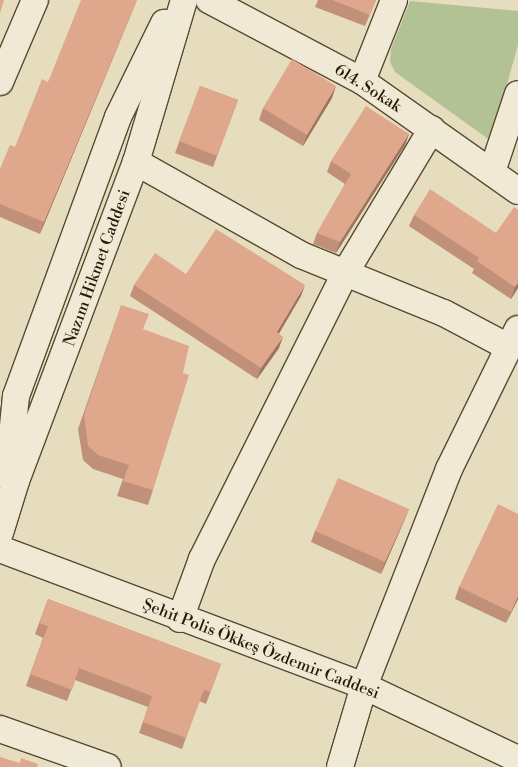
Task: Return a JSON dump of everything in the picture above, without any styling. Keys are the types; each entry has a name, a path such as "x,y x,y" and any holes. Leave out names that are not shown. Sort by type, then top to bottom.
{"street":[{"path":"0,82 35,0"},
{"path":"2,527 16,396 118,118 175,0"},
{"name":"Nazım Hikmet Caddesi","path":"2,527 136,162 184,0"},
{"name":"614. Sokak","path":"209,0 362,81 518,191"},
{"path":"362,81 394,0"},
{"path":"492,172 518,94"},
{"path":"180,619 202,559 345,273 432,129"},
{"path":"136,162 301,255 444,313 513,338 450,469 364,686 340,767"},
{"name":"Şehit Polis Ökkeş Özdemir Caddesi","path":"0,548 180,619 364,686 518,759"},
{"path":"0,729 108,767"}],"green space":[{"path":"410,1 518,11 518,45 491,141 395,72 390,62 391,49"}],"building":[{"path":"0,0 4,0 0,13"},
{"path":"81,0 137,0 44,222 0,204 0,169 10,145 15,147 42,79 48,82"},
{"path":"332,0 376,0 370,15"},
{"path":"292,59 336,86 307,135 263,108"},
{"path":"200,86 238,100 217,156 179,141"},
{"path":"366,106 409,134 340,242 317,233 351,174 331,161"},
{"path":"430,189 496,233 514,207 518,210 518,283 515,287 477,261 479,258 414,215"},
{"path":"216,229 305,285 277,332 283,337 261,368 134,285 155,253 186,274"},
{"path":"121,305 149,314 143,329 189,346 183,373 189,375 153,490 123,481 129,465 98,455 88,446 84,415"},
{"path":"338,478 409,509 385,562 315,531"},
{"path":"498,504 518,514 518,596 511,612 459,587"},
{"path":"48,599 221,664 210,692 204,690 186,738 143,722 152,696 79,668 72,690 30,674 48,626 39,623"},
{"path":"0,757 20,763 21,758 38,764 37,767 0,767"}]}
